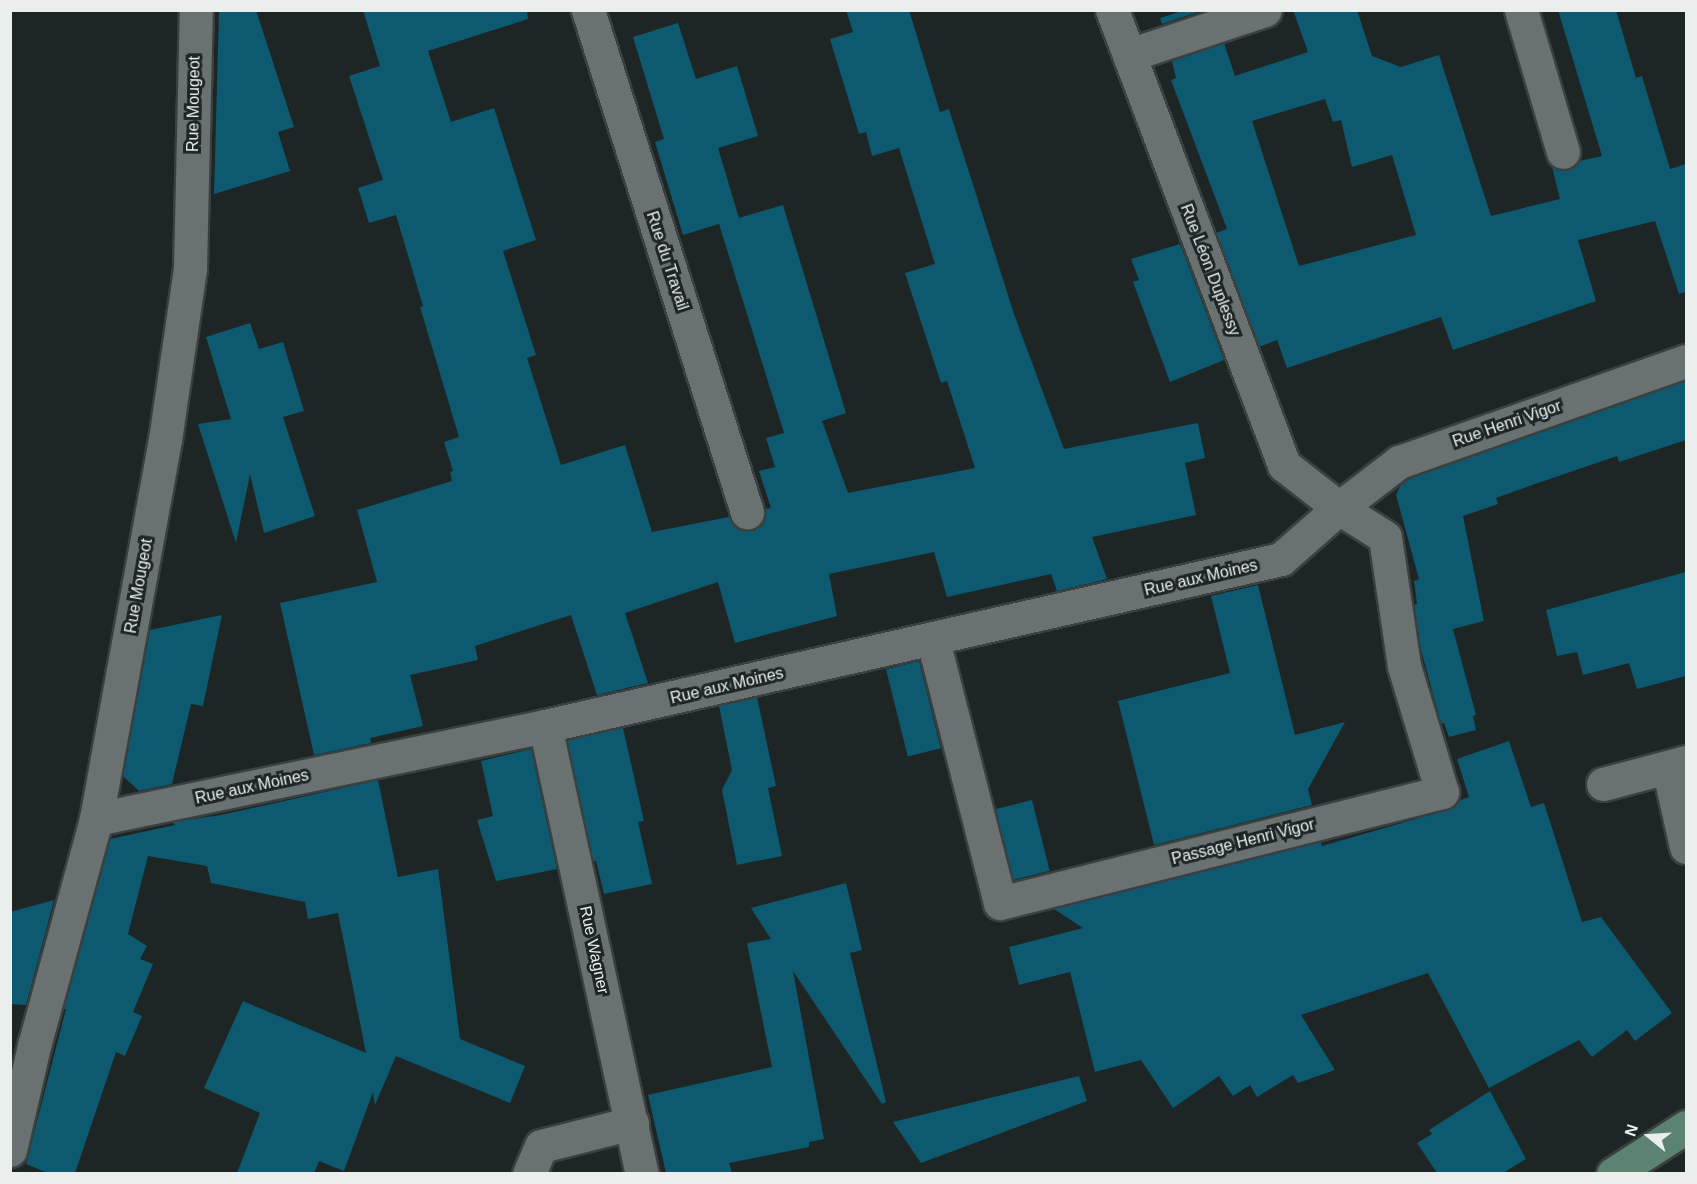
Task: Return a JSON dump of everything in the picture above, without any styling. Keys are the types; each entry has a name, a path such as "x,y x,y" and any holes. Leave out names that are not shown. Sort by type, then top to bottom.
{"street":[{"name":"Rue Mougeot","path":"10,1150 34,1046 96,819 165,440 190,268 196,10"},
{"name":"Rue du Travail","path":"588,10 747,512"},
{"name":"Rue Léon Duplessy","path":"1112,10 1284,465 1339,508"},
{"path":"1129,55 1265,10"},
{"path":"1521,10 1563,152"},
{"name":"Rue Henri Vigor","path":"1339,508 1399,462 1686,361"},
{"name":"Rue aux Moines","path":"96,819 545,726 933,640 1281,559 1339,508"},
{"name":"Passage Henri Vigor","path":"933,640 1000,903 1442,792 1404,666 1385,537 1339,508"},
{"name":"Rue Wagner","path":"545,726 642,1173"},
{"path":"1603,784 1677,764 1686,848"},
{"path":"529,1173 541,1146 632,1124"},
{"path":"1613,1173 1686,1127"}],"building":[{"path":"219,10 256,10 294,127 278,132 290,171 214,194"},
{"path":"363,10 527,10 528,19 428,51 451,122 494,108 536,240 503,251 536,355 527,358 561,465 625,445 652,532 729,517 734,525 742,530 752,530 760,525 765,517 765,509 771,508 759,471 775,467 766,438 784,433 719,224 683,235 655,142 664,139 633,37 678,23 696,79 737,66 758,136 718,148 739,218 783,205 846,413 822,421 848,493 975,468 947,381 941,383 905,273 935,264 899,148 872,156 866,132 859,134 830,39 853,32 846,10 909,10 940,112 949,109 1014,314 1064,449 1198,423 1205,458 1185,463 1196,515 1092,537 1107,579 1057,591 1051,574 947,597 934,552 829,574 837,616 735,643 718,582 625,613 648,683 597,695 571,615 475,646 478,660 410,675 423,726 370,738 371,743 314,755 280,603 377,582 357,510 452,481 450,472 453,471 444,442 459,437 420,307 423,306 396,215 369,223 358,188 383,180 349,76 380,66"},
{"path":"1185,10 1204,10 1162,24 1160,18"},
{"path":"1293,10 1357,10 1372,56 1401,67 1439,55 1491,216 1560,199 1552,167 1568,170 1579,161 1602,156 1558,10 1616,10 1636,78 1642,76 1670,169 1686,164 1686,292 1679,294 1655,221 1578,240 1596,301 1453,350 1441,317 1287,368 1277,340 1259,347 1216,233 1227,229 1171,80 1176,78 1172,61 1224,43 1235,76 1308,52","holes":["1325,99 1333,122 1341,120 1352,167 1392,155 1416,235 1299,266 1252,121"]},
{"path":"1180,244 1224,360 1170,382 1133,282 1139,280 1131,259"},
{"path":"250,323 259,349 283,342 304,411 283,417 315,516 264,533 250,474 236,543 198,424 231,419 206,337"},
{"path":"1686,381 1686,440 1619,462 1617,456 1496,498 1498,504 1463,516 1484,621 1453,629 1476,715 1473,716 1476,730 1449,737 1444,723 1441,723 1421,650 1414,605 1417,604 1414,581 1419,579 1396,495 1402,483"},
{"path":"1686,572 1686,676 1637,689 1629,663 1583,675 1577,652 1557,656 1546,610"},
{"path":"1258,585 1295,735 1345,722 1308,789 1312,805 1154,845 1118,701 1230,673 1211,596"},
{"path":"222,615 203,706 191,704 172,784 139,791 123,776 150,630"},
{"path":"919,661 941,748 908,757 886,669"},
{"path":"757,697 776,786 768,788 782,856 737,865 722,790 732,770 719,706"},
{"path":"623,728 644,821 638,822 652,884 604,894 596,861 593,861 567,740"},
{"path":"1509,741 1531,807 1544,803 1582,922 1601,917 1672,1013 1635,1041 1627,1030 1592,1057 1579,1040 1489,1088 1428,973 1301,1015 1335,1070 1298,1083 1293,1075 1257,1097 1250,1085 1233,1096 1219,1076 1173,1108 1141,1060 1095,1072 1070,972 1019,985 1009,947 1083,928 1054,909 1321,842 1322,846 1447,810 1458,801 1469,797 1457,759"},
{"path":"531,749 557,869 496,881 477,820 493,816 481,761"},
{"path":"378,780 398,877 438,869 460,1039 525,1066 510,1103 396,1056 375,1105 373,1092 344,1171 319,1161 314,1173 237,1173 260,1113 204,1088 243,1001 366,1053 338,913 308,919 305,902 211,883 207,866 148,856 128,934 147,946 140,959 153,964 133,1012 142,1016 125,1056 116,1052 75,1173 48,1173 26,1164 66,1009 64,1009 110,839 175,825 172,822 221,815"},
{"path":"1032,800 1050,871 1013,880 995,809"},
{"path":"846,883 862,950 850,953 886,1102 882,1104 793,971 824,1139 809,1142 809,1147 729,1163 732,1173 666,1173 648,1095 772,1067 747,943 771,939 751,908"},
{"path":"54,900 26,1005 10,1004 10,912"},
{"path":"1079,1076 1087,1101 921,1163 893,1122"},
{"path":"1490,1091 1526,1159 1503,1173 1437,1173 1417,1143 1432,1134 1429,1130"}]}
